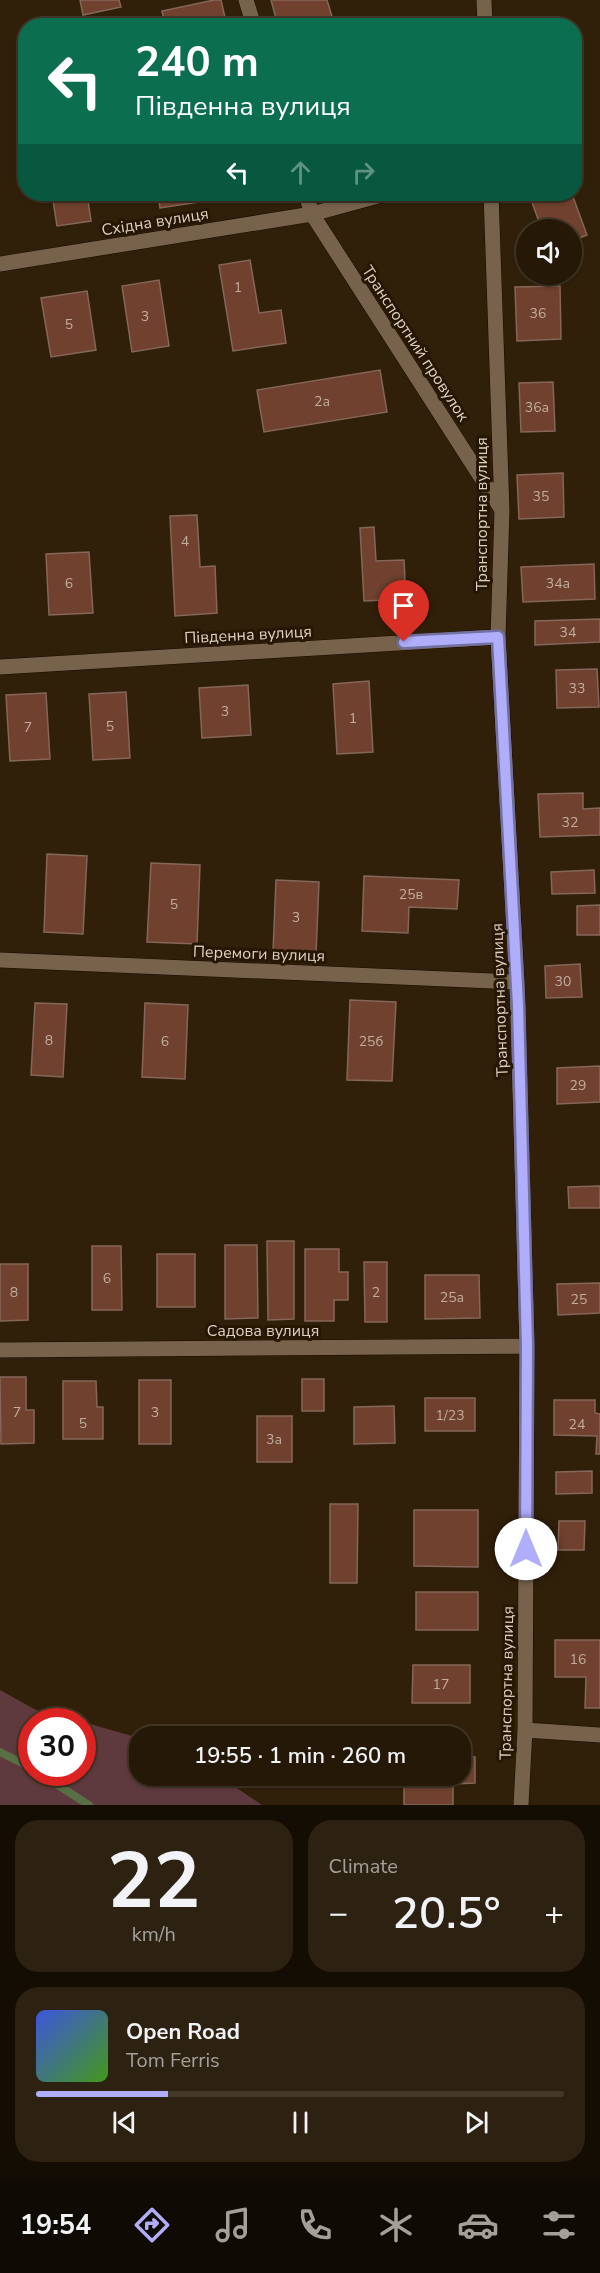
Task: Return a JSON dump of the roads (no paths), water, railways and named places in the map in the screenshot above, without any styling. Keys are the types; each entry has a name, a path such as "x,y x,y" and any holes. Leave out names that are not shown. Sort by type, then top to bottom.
{"street":[{"path":"246,0 252,18"},
{"path":"484,0 485,18"},
{"name":"Транспортний провулок","path":"308,201 312,214 502,510"},
{"name":"Східна вулиця","path":"0,264 312,214 359,201"},
{"name":"Транспортна вулиця","path":"491,201 502,510 498,637 517,982 527,1346 525,1730 521,1805"},
{"name":"Південна вулиця","path":"0,667 498,637"},
{"name":"Перемоги вулиця","path":"0,960 517,982"},
{"name":"Садова вулиця","path":"0,1350 527,1346"},
{"path":"525,1730 600,1735"}],"waterway":[{"path":"0,1752 18,1761"},
{"path":"59,1786 89,1805"}]}
